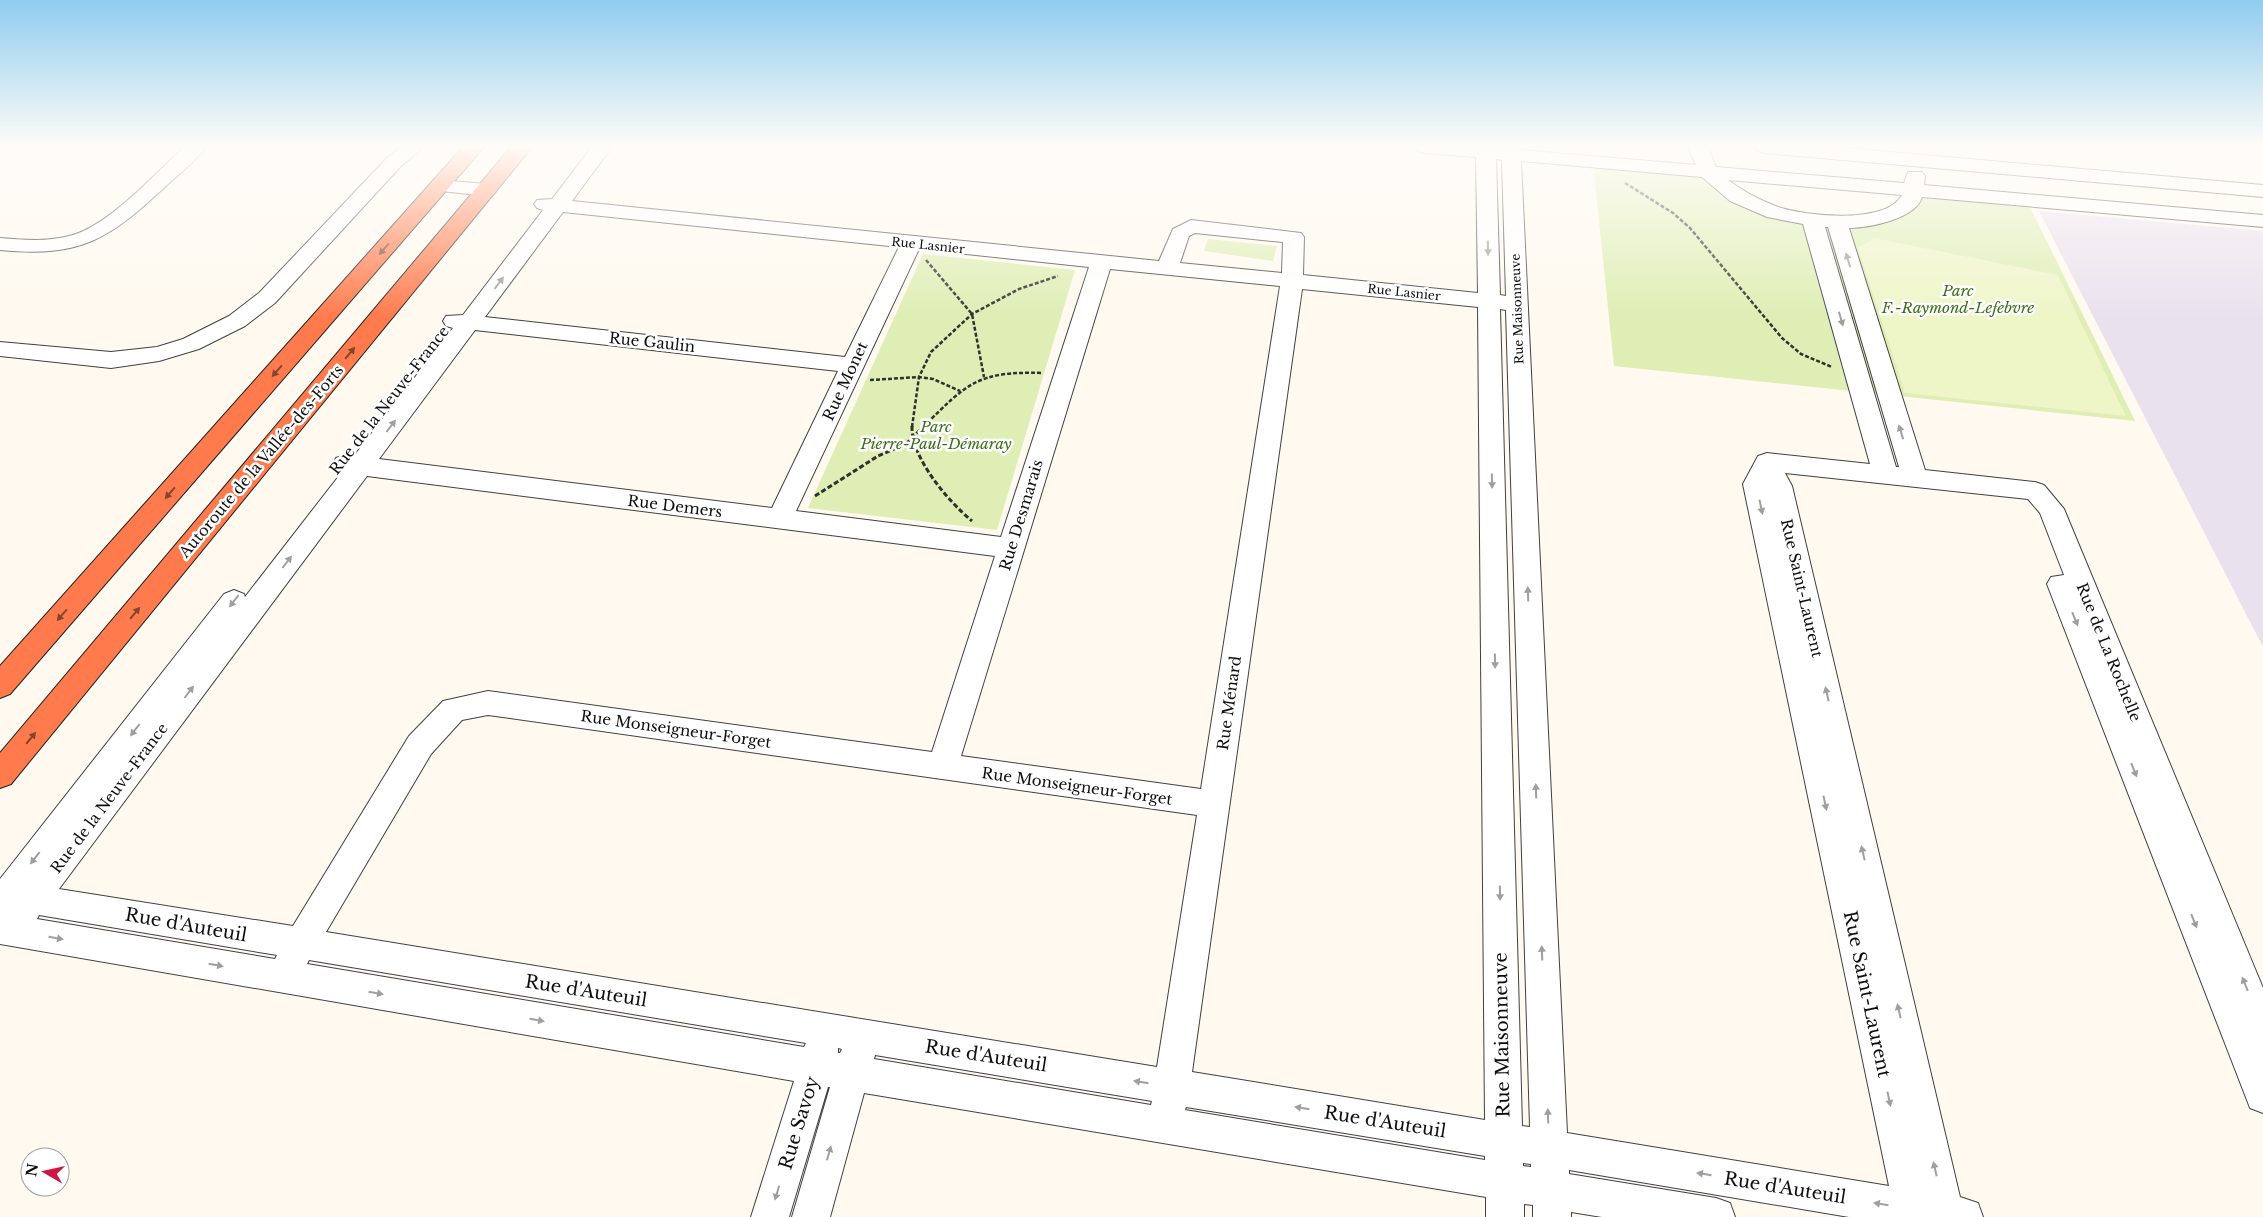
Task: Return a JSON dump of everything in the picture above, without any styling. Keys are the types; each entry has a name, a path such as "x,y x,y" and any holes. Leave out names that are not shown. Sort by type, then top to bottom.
{"highway":[{"path":"0,686 423,204"},
{"name":"Autoroute de la Vallée-des-Forts","path":"0,776 476,204"}],"street":[{"path":"0,244 26,246 59,245 85,238 111,223 132,204"},
{"path":"0,349 111,360 159,354 191,344 237,321 267,298 351,204"},
{"name":"Rue Maisonneuve","path":"1495,204 1489,301 1505,1217"},
{"name":"Rue Maisonneuve","path":"1505,204 1517,305 1552,1203"},
{"path":"1753,204 1779,214 1813,222 1837,224 1867,222 1891,215 1908,204"},
{"path":"2066,204 2263,221"},
{"path":"2171,204 2177,214"},
{"name":"Rue Lasnier","path":"550,205 911,243 1292,280 1517,305"},
{"name":"Rue de la Neuve-France","path":"8,915 550,205"},
{"path":"1813,222 1886,476"},
{"path":"1837,224 1915,478"},
{"path":"1167,268 1180,234 1191,226 1294,237 1292,280"},
{"name":"Rue Monet","path":"779,520 911,243"},
{"name":"Rue Desmarais","path":"942,768 1007,548 1066,374 1100,262"},
{"name":"Rue Ménard","path":"1166,1126 1292,280"},
{"path":"1832,288 1858,290"},
{"name":"Rue Gaulin","path":"460,321 849,373"},
{"path":"1491,437 1522,440"},
{"name":"Rue Saint-Laurent","path":"1886,476 1767,462 1756,484 1832,773 1937,1215"},
{"name":"Rue Demers","path":"351,464 1007,548"},
{"name":"Rue de La Rochelle","path":"1886,476 1915,478 2043,500 2031,507 2164,815 2263,1030"},
{"path":"1494,623 1530,627"},
{"name":"Rue Monseigneur-Forget","path":"280,976 420,745 453,710 488,703 942,768 1214,804"},
{"name":"Rue de La Rochelle","path":"2164,815 2263,1095"},
{"path":"1499,852 1538,857"},
{"path":"8,915 280,976 1504,1182 1552,1203 1716,1217"},
{"name":"Rue d'Auteuil","path":"8,915 300,944 1504,1141 1937,1215"},
{"name":"Rue Savoy","path":"770,1217 828,1030"},
{"path":"811,1217 863,1035"}],"path":[{"path":"1659,204 1673,213 1690,228 1782,338 1801,354 1820,364 1857,374"},
{"path":"911,243 958,295 972,314 984,377"},
{"path":"1007,548 952,504 928,469 912,439 913,411 919,377 932,352 972,314 1019,289 1100,262"},
{"path":"779,520 878,456 912,439 960,392 984,377 1013,372 1066,374"},
{"path":"849,373 933,379 960,392"}],"shaded area":[{"path":"2039,211 2263,231 2263,647"}],"green space":[{"name":"Parc F.-Raymond-Lefebvre","path":"1597,204 1756,204 1772,214 1869,222 1896,204 2028,204 2135,421 1614,366"},
{"path":"1874,238 2058,275 2126,416 1905,393 1858,248"},
{"path":"1208,239 1277,246 1273,261 1204,251"},
{"name":"Parc Pierre-Paul-Démaray","path":"923,254 1075,270 997,530 808,508"}]}
